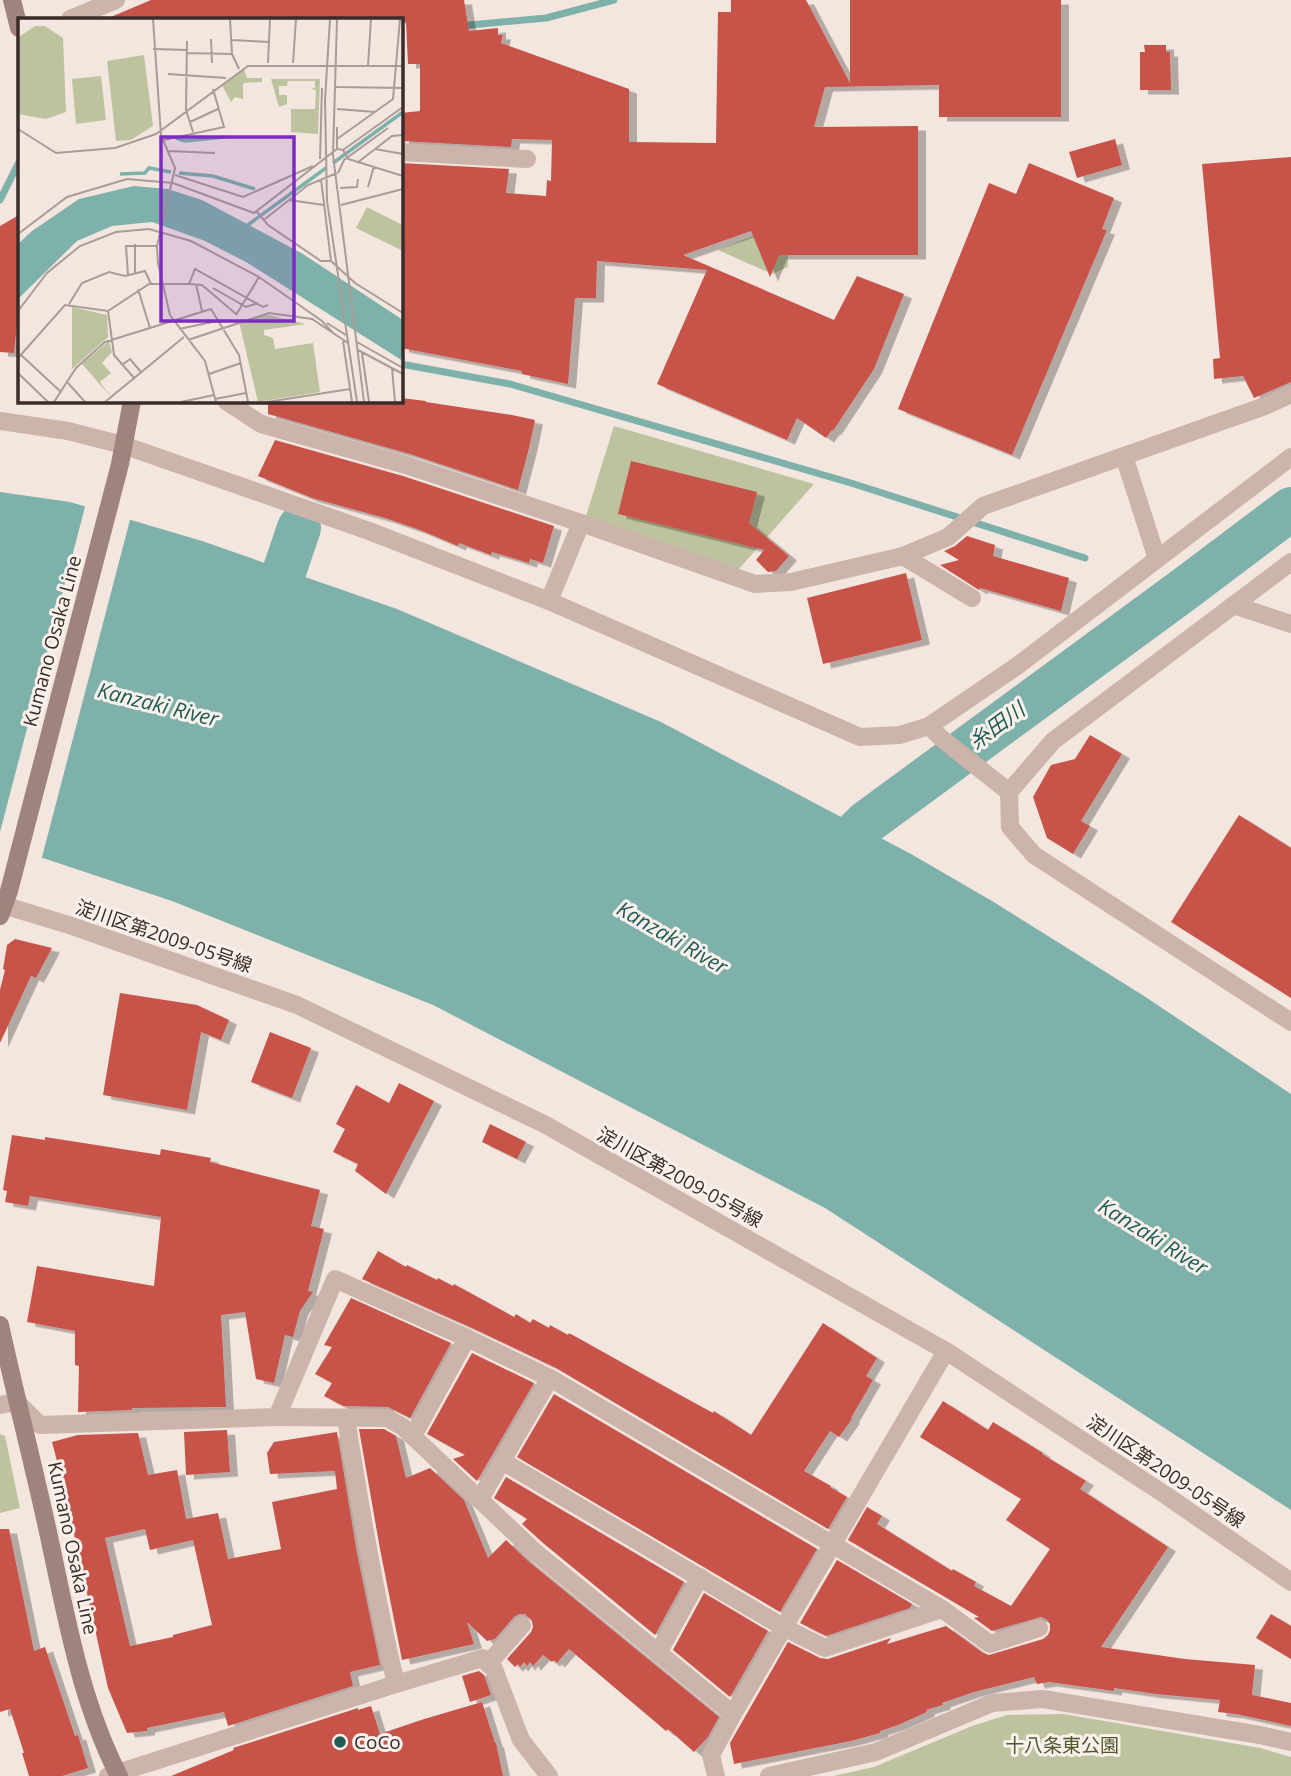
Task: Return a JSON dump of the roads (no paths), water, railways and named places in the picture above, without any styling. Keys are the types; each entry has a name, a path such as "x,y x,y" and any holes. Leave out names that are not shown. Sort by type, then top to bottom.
{"main road":[{"path":"12,0 18,25"},
{"name":"Kumano Osaka Line","path":"3,904 120,464 132,402"},
{"name":"Kumano Osaka Line","path":"0,1325 8,1403 32,1458 78,1670 115,1775"}],"street":[{"path":"72,18 116,0"},
{"path":"402,152 527,159"},
{"path":"228,402 261,424 406,465 755,584 791,582 902,556 948,537 983,506 1265,406 1291,394"},
{"path":"0,421 68,431 123,445 369,531 549,601 860,737 935,732 1017,666 1291,457"},
{"path":"1124,456 1157,559"},
{"path":"549,601 581,523"},
{"path":"902,556 972,598"},
{"path":"1291,562 1053,741 1009,792 1010,827 1034,855 1291,1022"},
{"path":"1233,605 1291,624"},
{"path":"935,732 1009,792"},
{"name":"淀川区第2009-05号線","path":"3,904 297,1004 544,1124 946,1351 1167,1496 1291,1582"},
{"path":"277,1417 335,1279 550,1378 942,1609 990,1644 1039,1628"},
{"path":"413,1436 467,1338"},
{"path":"716,1776 711,1755 733,1714 946,1351"},
{"path":"480,1499 550,1378"},
{"path":"8,1403 40,1425 277,1417 387,1418 413,1436 535,1552 733,1714"},
{"path":"346,1418 364,1532 396,1684"},
{"path":"502,1461 783,1627 825,1648 942,1609"},
{"path":"658,1653 700,1577"},
{"path":"488,1664 522,1625"},
{"path":"115,1775 483,1658 494,1669 521,1740 546,1775"},
{"path":"769,1776 876,1752 992,1703 1043,1699 1291,1742"}],"water":[{"name":"Kanzaki River","path":"0,492 70,502 202,541 397,609 661,722 911,854 992,901 1144,996 1291,1094 1291,1510 825,1208 433,1005 172,901 46,859 0,847"}],"waterway":[{"path":"459,26 546,18 614,0"},
{"path":"0,200 18,164"},
{"path":"402,364 510,384 851,483 1085,558"},
{"name":"糸田川","path":"817,871 867,822 1291,509"},
{"path":"266,625 299,528"}],"place":[{"name":"CoCo","path":"340,1742"}],"park label":[{"name":"十八条東公園","path":"1062,1745"}]}
